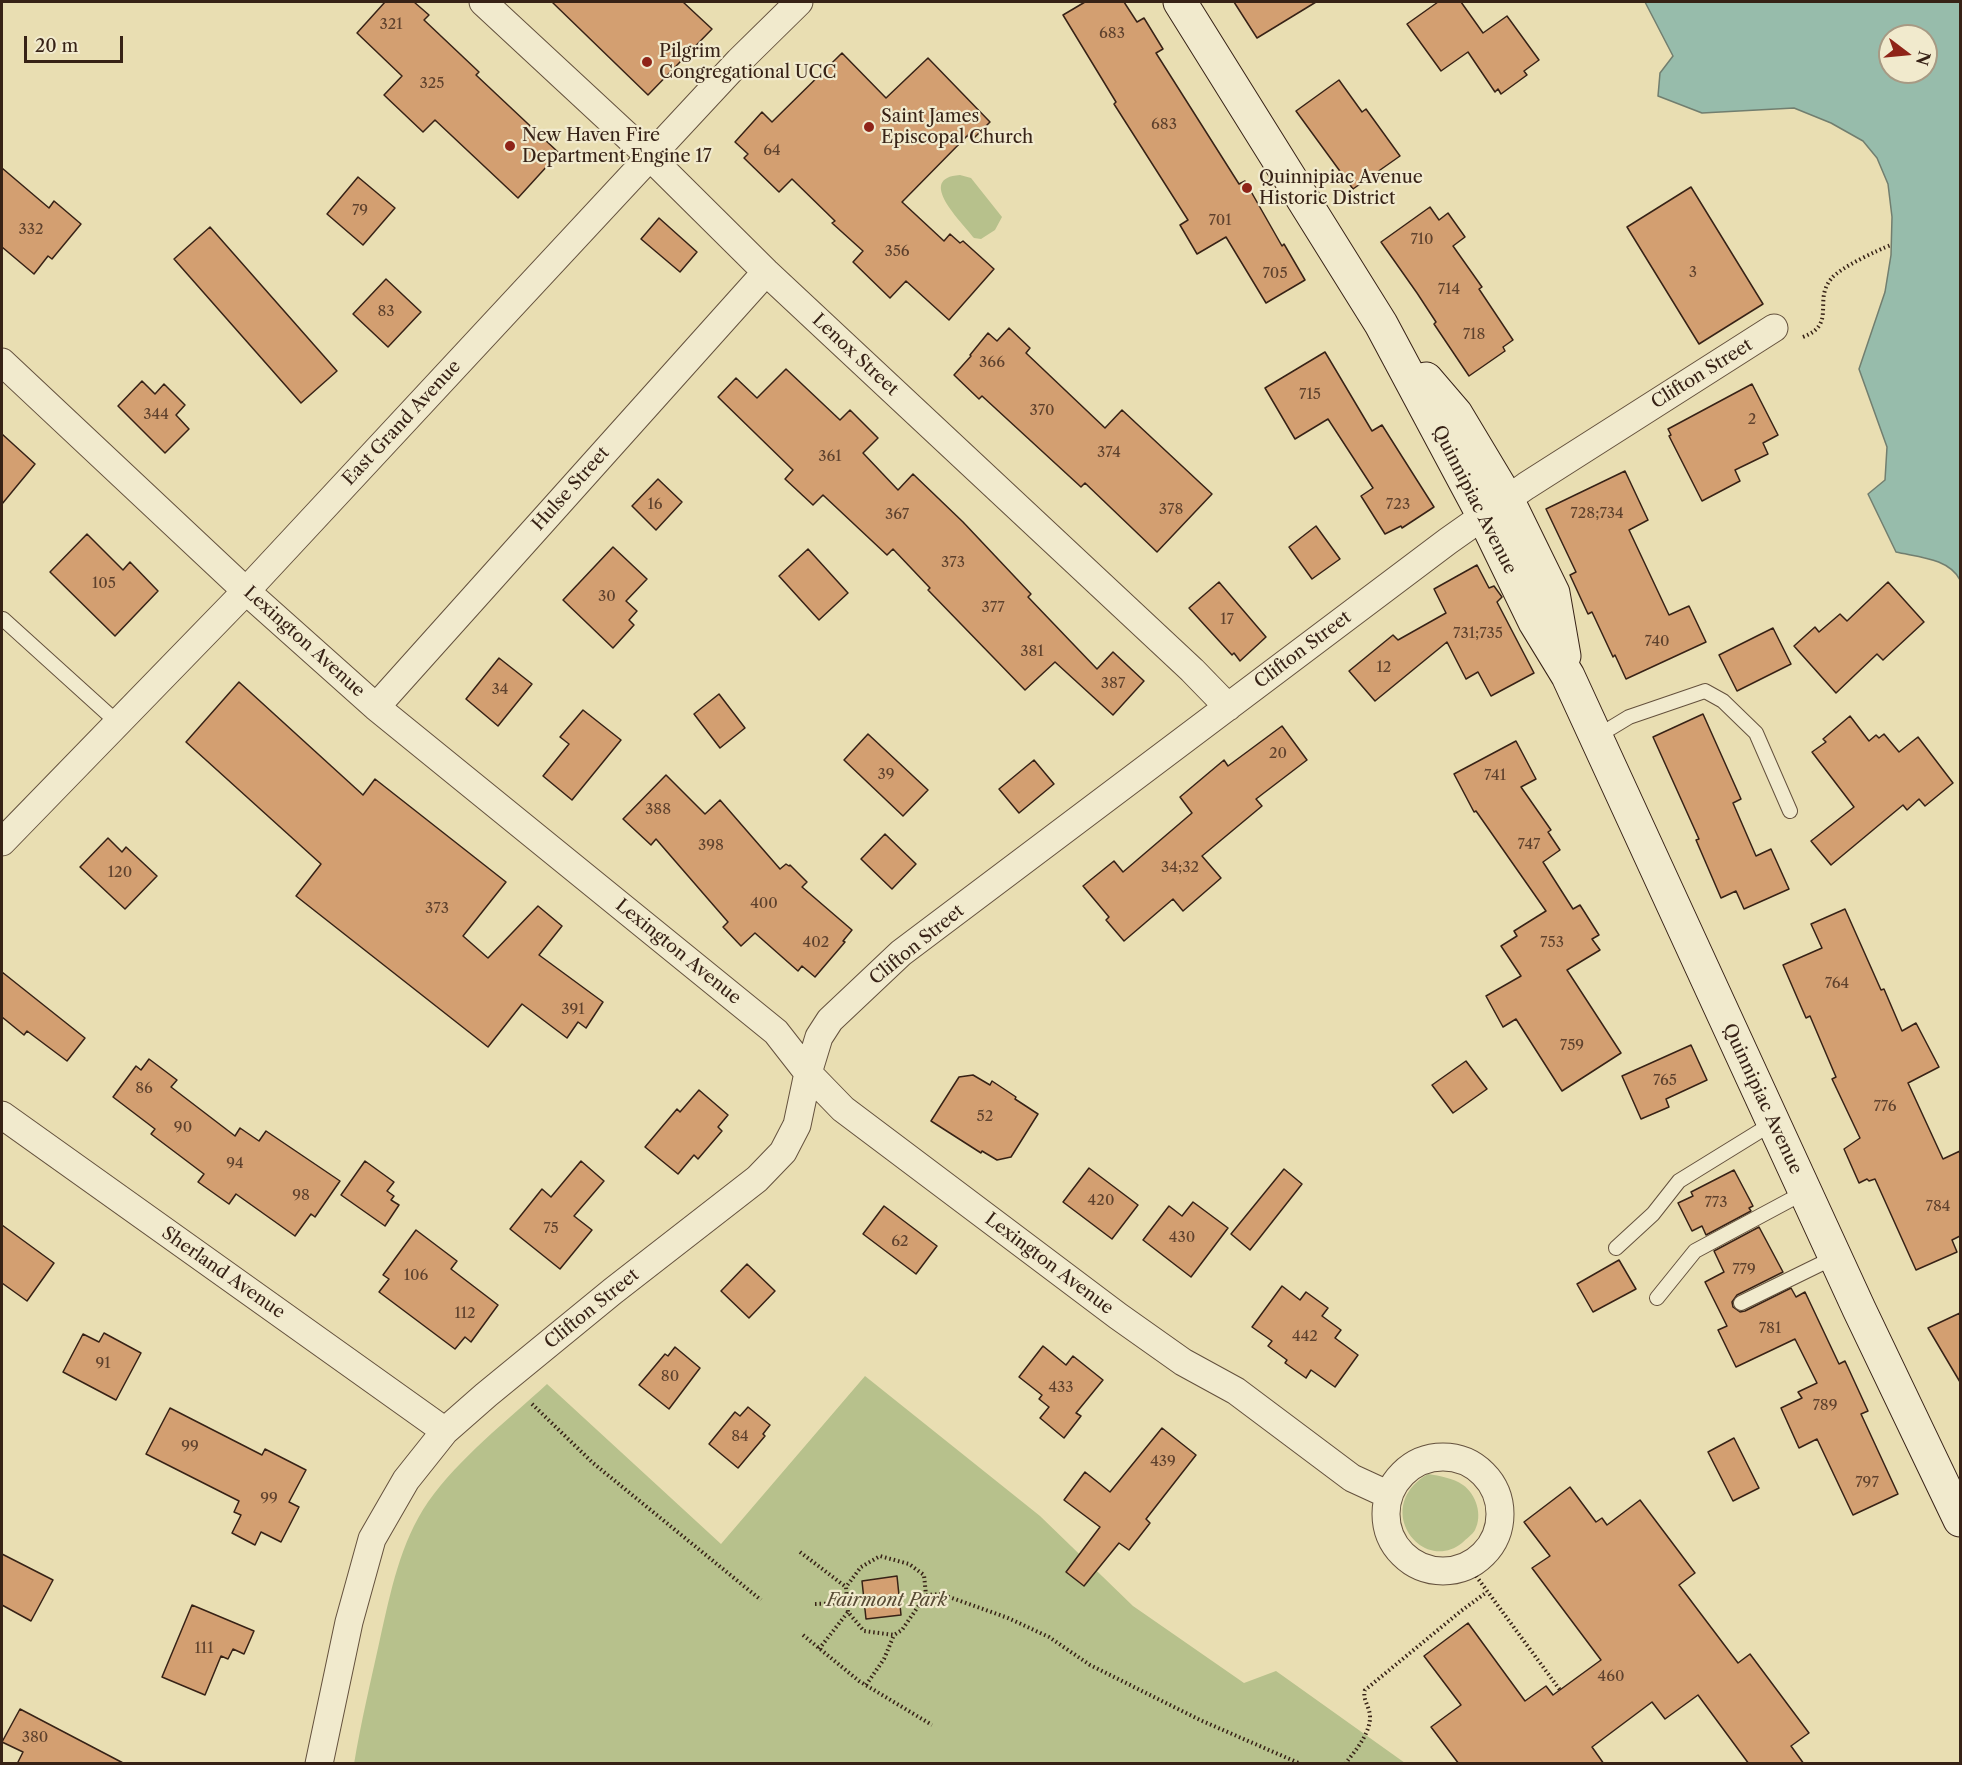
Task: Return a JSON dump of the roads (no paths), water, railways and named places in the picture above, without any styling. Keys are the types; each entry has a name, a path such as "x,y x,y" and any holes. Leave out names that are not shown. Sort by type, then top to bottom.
{"main road":[{"name":"Quinnipiac Avenue","path":"1180,2 1495,507 1534,622 1568,676 1835,1257 1960,1520"}],"street":[{"name":"Lenox Street","path":"483,2 650,157 766,272 1192,670 1228,707"},
{"name":"East Grand Avenue","path":"2,842 246,591 739,61 799,2"},
{"name":"Hulse Street","path":"376,707 766,272"},
{"name":"Clifton Street","path":"320,1764 349,1622 372,1539 406,1480 445,1431 494,1388 613,1291 757,1179 783,1152 797,1125 808,1073 819,1037 830,1020 901,953 1495,507 1785,334"},
{"name":"Lexington Avenue","path":"2,362 246,591 376,707 776,1032 808,1073 843,1109 1118,1316 1183,1362 1236,1390 1352,1478 1389,1495"},
{"name":"Sherland Avenue","path":"2,1114 445,1431"},
{"path":"1442,1456 1459,1458 1475,1466 1488,1477 1498,1495 1501,1514 1498,1534 1484,1553 1468,1566 1454,1571 1433,1572 1415,1565 1399,1552 1389,1535 1385,1515 1389,1495 1397,1480 1409,1468 1425,1459 1442,1456"}],"lane":[{"path":"3,619 118,723"},
{"path":"1596,737 1629,717 1705,691 1723,701 1756,733 1790,811"},
{"path":"1616,1248 1653,1214 1679,1180 1773,1123"},
{"path":"1657,1298 1695,1251 1805,1192"},
{"path":"1741,1303 1835,1257"}],"place":[{"name":"Pilgrim Congregational UCC","path":"647,62"},
{"name":"Saint James Episcopal Church","path":"869,127"},
{"name":"New Haven Fire Department Engine 17","path":"510,146"},
{"name":"Quinnipiac Avenue Historic District","path":"1247,188"}],"park label":[{"name":"Fairmont Park","path":"887,1601"}]}
